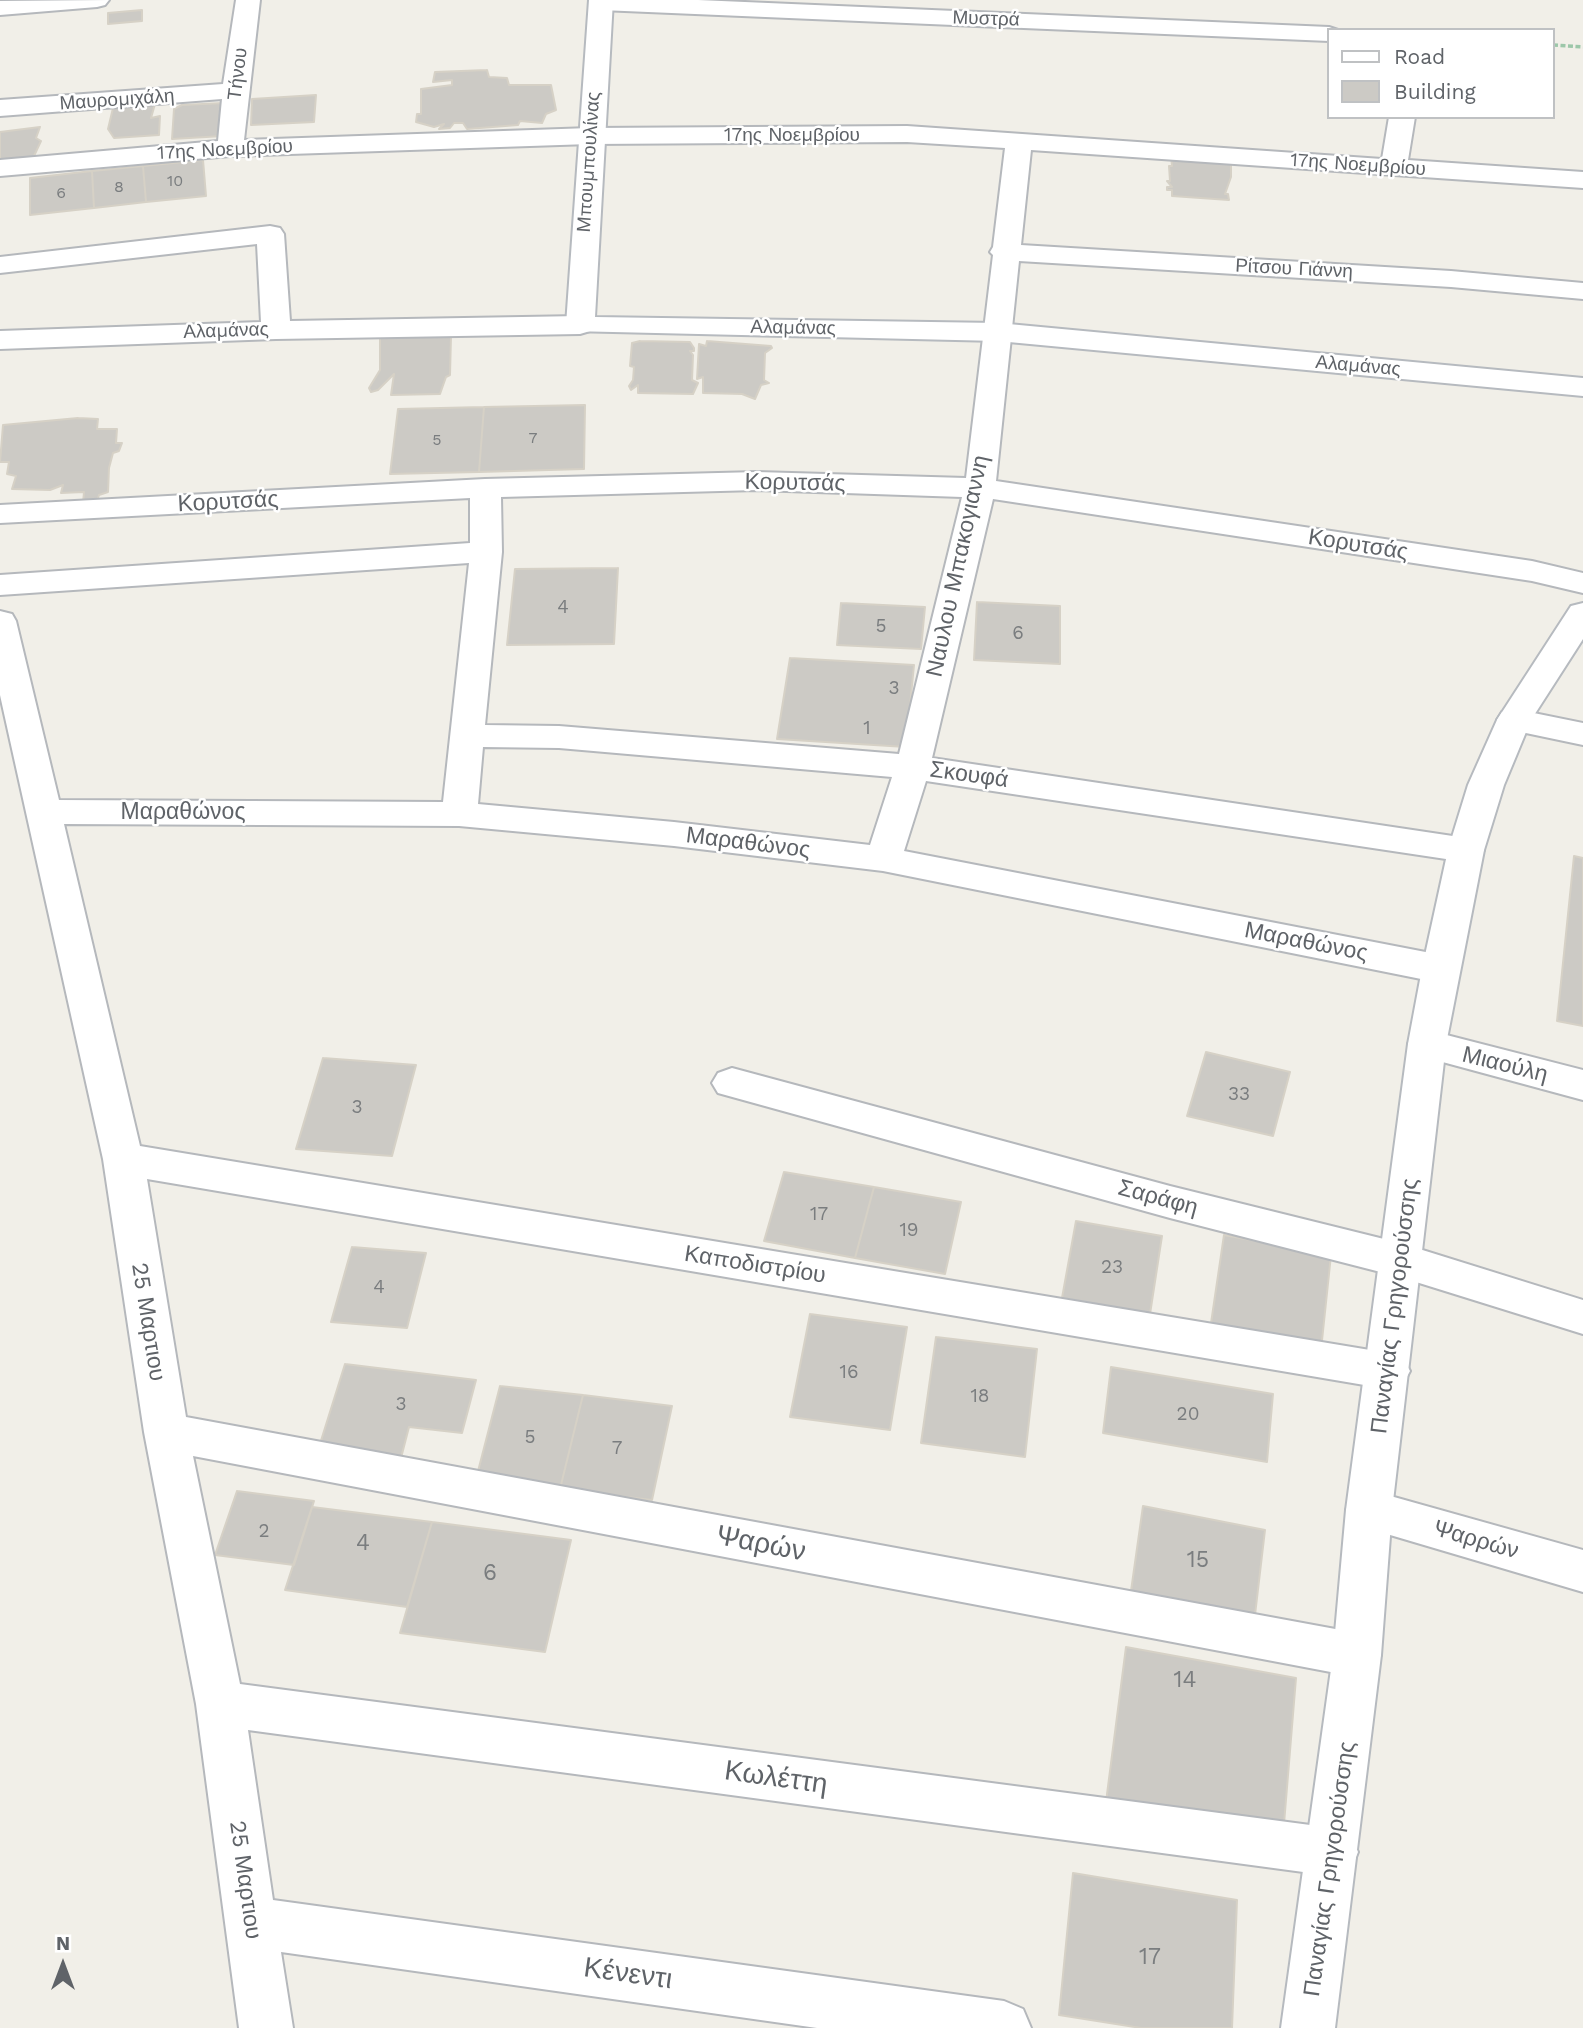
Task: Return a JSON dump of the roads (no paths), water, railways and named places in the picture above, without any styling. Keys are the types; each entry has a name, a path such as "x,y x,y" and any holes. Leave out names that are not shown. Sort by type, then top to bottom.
{"street":[{"path":"0,8 97,0"},
{"name":"Τήνου","path":"230,148 234,91 248,0"},
{"name":"Μυστρά","path":"601,1 1328,34"},
{"name":"Μπουμπουλίνας","path":"580,325 590,136 601,1"},
{"name":"Μαυρομιχάλη","path":"0,108 234,91"},
{"path":"1394,167 1402,119"},
{"name":"17ης Νοεμβρίου","path":"0,168 230,148 590,136 907,134 1583,180"},
{"name":"Ναυλου Μπακογιαννη","path":"883,859 912,767 980,488 998,332 1004,252 1019,142"},
{"path":"0,265 270,234 276,330"},
{"name":"Ρίτσου Γιάννη","path":"1004,252 1451,279 1583,291"},
{"name":"Αλαμάνας","path":"0,340 276,330 580,325 998,332 1583,387"},
{"name":"Κορυτσάς","path":"0,514 485,488 757,481 980,488 1532,571 1583,583"},
{"path":"459,814 486,552 485,488"},
{"path":"0,585 486,552"},
{"name":"Παναγίας Γρηγορούσσης","path":"1308,2028 1357,1656 1369,1510 1427,1044 1441,969 1466,850 1486,785 1514,720 1583,613"},
{"name":"25 Μαρτιου","path":"0,621 123,1158 166,1433 220,1704 266,2028"},
{"path":"1514,720 1583,734"},
{"name":"Σκουφά","path":"469,736 559,737 912,767 1466,850"},
{"name":"Μαραθώνος","path":"45,812 459,814 883,859 1441,969"},
{"name":"Μιαούλη","path":"1427,1044 1583,1085"},
{"name":"Σαράφη","path":"732,1083 1170,1202 1400,1260 1583,1317"},
{"name":"Καποδιστρίου","path":"123,1158 1388,1371"},
{"name":"Ψαρών","path":"166,1433 1357,1656"},
{"name":"Ψαρρών","path":"1369,1510 1583,1571"},
{"name":"Κωλέττη","path":"220,1704 1333,1852"},
{"name":"Κένεντι","path":"252,1922 1004,2028"}]}
